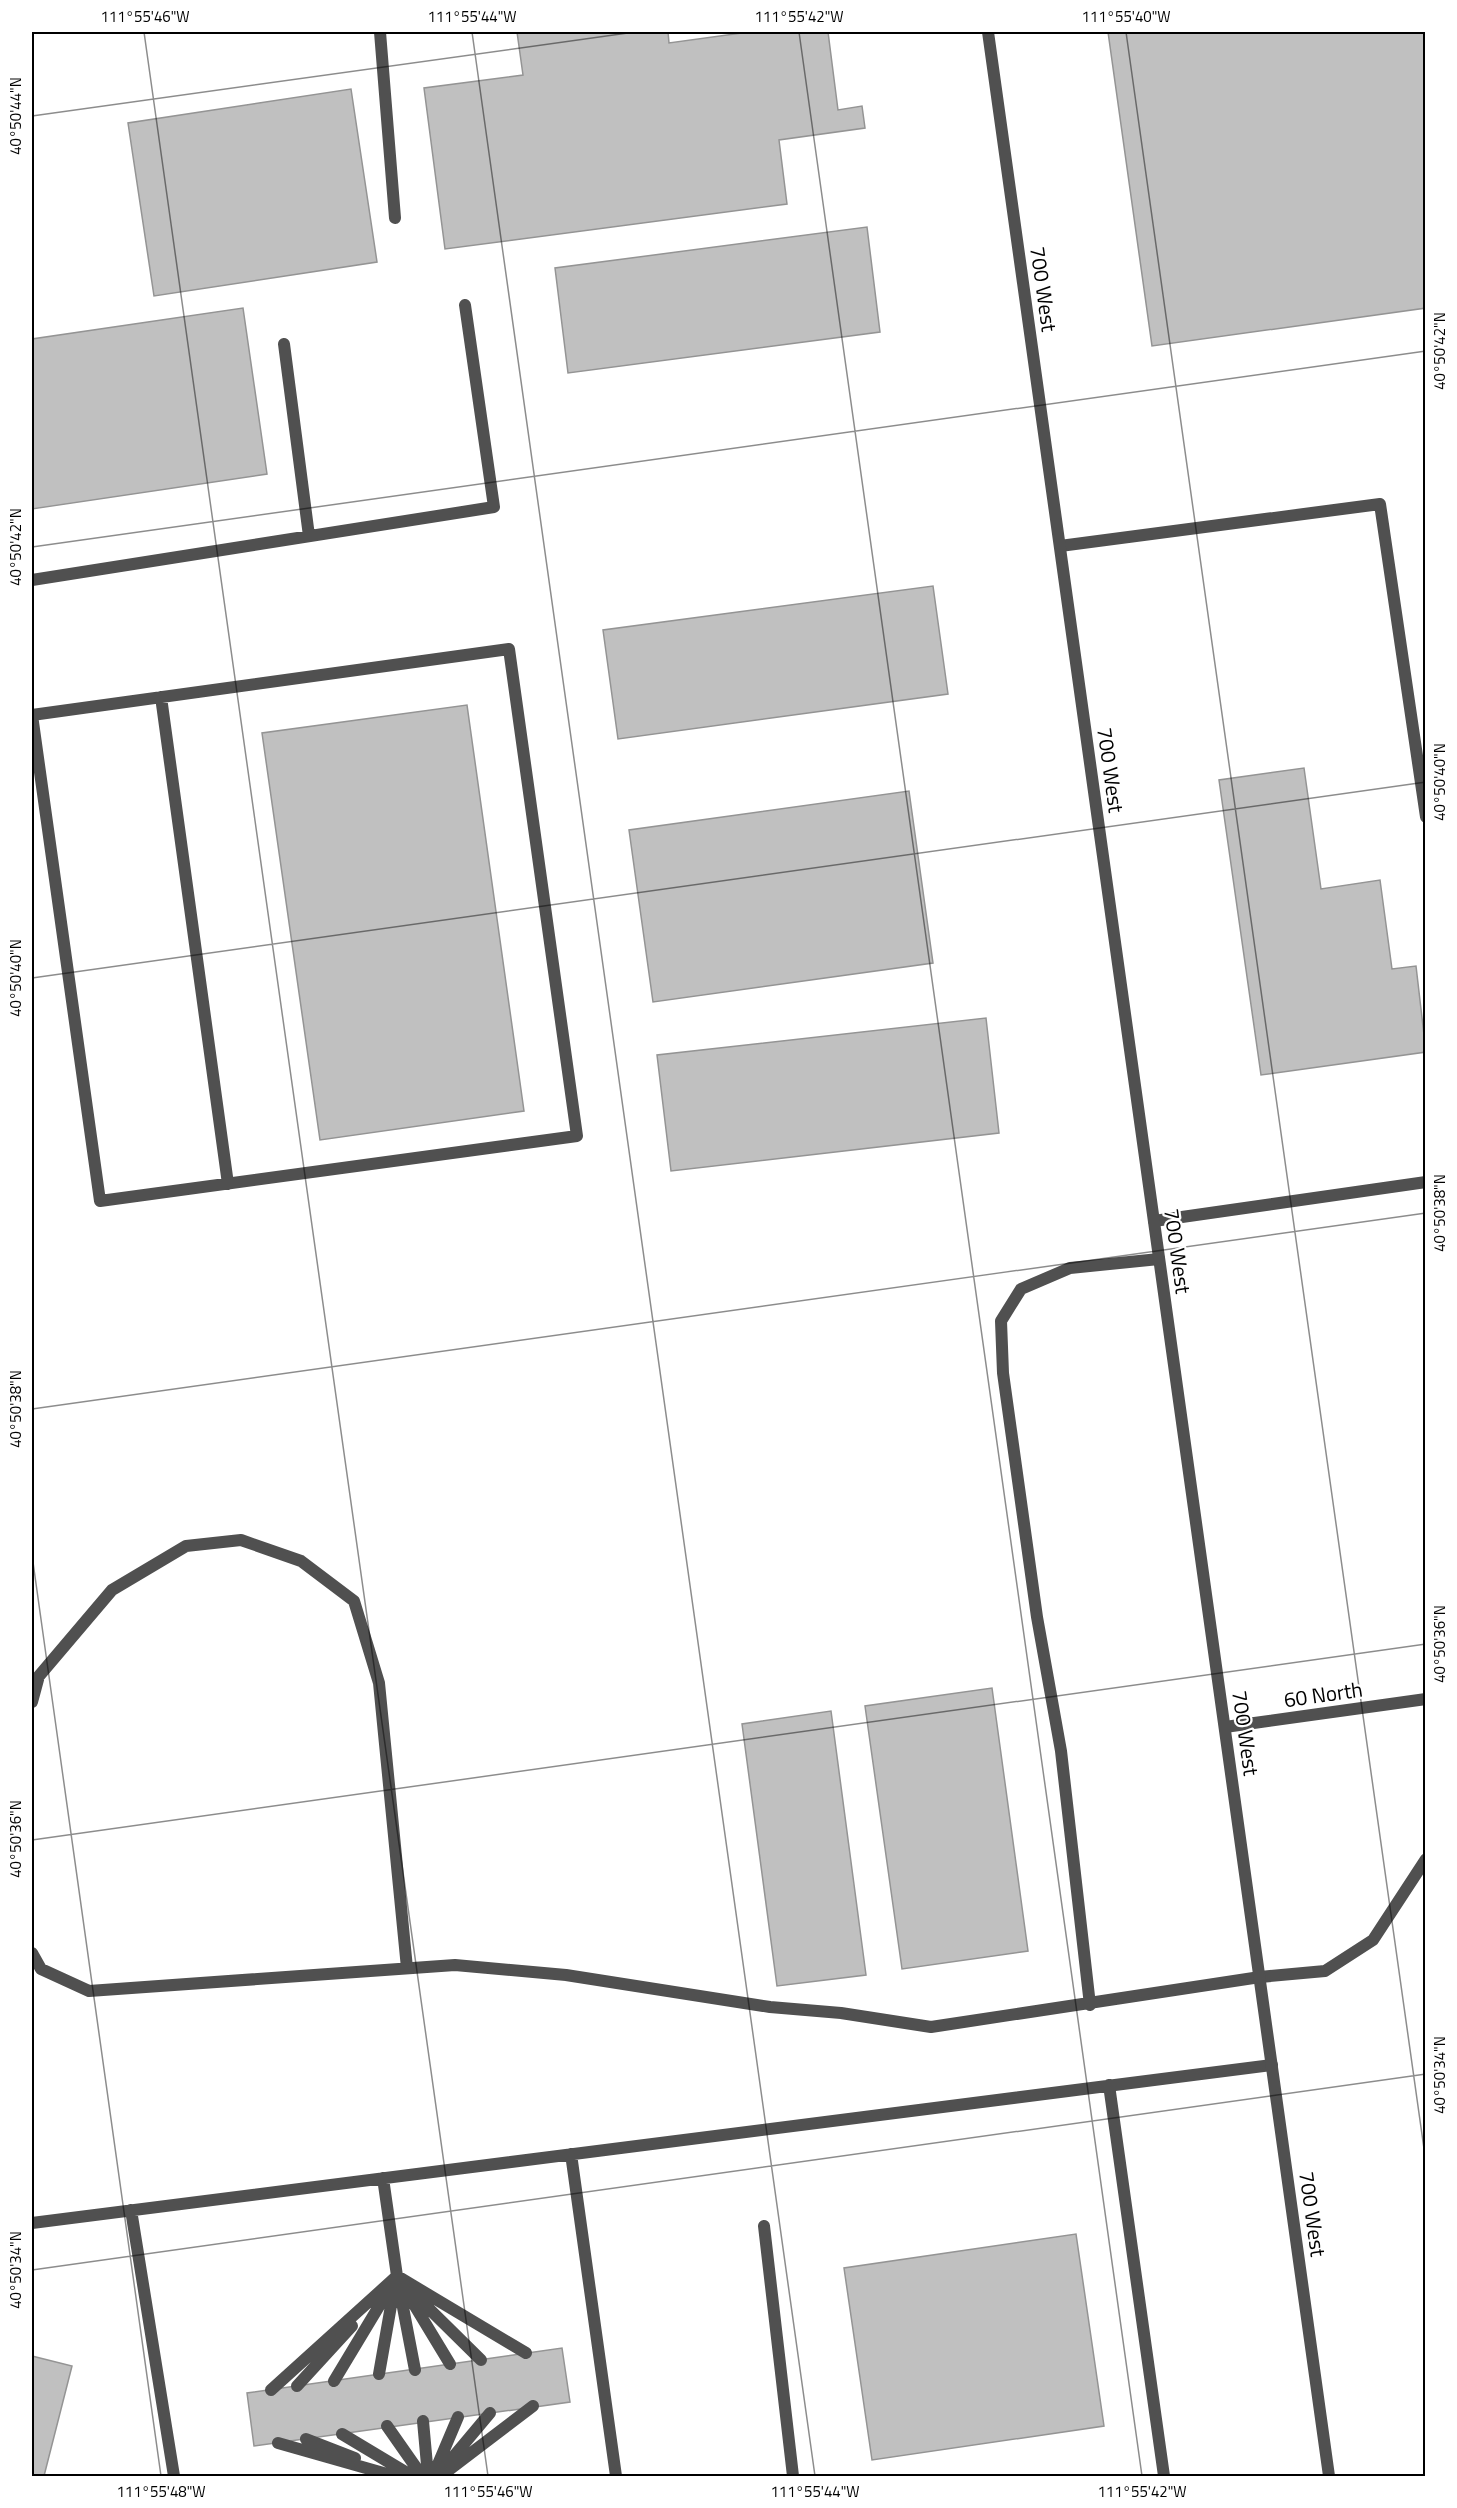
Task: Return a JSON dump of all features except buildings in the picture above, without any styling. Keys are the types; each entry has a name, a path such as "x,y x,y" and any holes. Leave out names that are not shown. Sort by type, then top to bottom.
{"street":[{"path":"380,32 384,59 395,218"},
{"name":"700 West","path":"988,32 1329,2476"},
{"path":"32,580 494,507 465,305"},
{"path":"284,344 309,536"},
{"path":"1060,546 1380,504 1425,817"},
{"path":"510,649 577,1136 100,1201 32,715 510,649"},
{"path":"161,697 228,1184"},
{"path":"1154,1221 1425,1182"},
{"path":"1090,2005 1061,1751 1037,1617 1004,1384 1001,1321 1021,1289 1070,1268 1159,1259"},
{"path":"32,1702 39,1676 112,1590 186,1546 241,1540 302,1562 354,1601 379,1683 407,1968"},
{"name":"60 North","path":"1225,1727 1425,1699"},
{"path":"32,1953 41,1969 89,1991 455,1965 566,1975 770,2007 841,2013 931,2027 1090,2005 1260,1977 1325,1971 1373,1941 1425,1859"},
{"path":"32,2223 1272,2065"},
{"path":"1109,2085 1164,2476"},
{"path":"571,2154 616,2476"},
{"path":"383,2178 414,2370"},
{"path":"131,2210 174,2476"},
{"path":"764,2226 793,2476"},
{"path":"397,2276 526,2353"},
{"path":"397,2276 482,2360"},
{"path":"397,2276 450,2364"},
{"path":"379,2374 397,2276"},
{"path":"334,2381 397,2276"},
{"path":"297,2386 397,2276"},
{"path":"271,2390 397,2276"},
{"path":"437,2476 533,2406"},
{"path":"437,2476 490,2413"},
{"path":"437,2476 458,2417"},
{"path":"423,2421 428,2476"},
{"path":"387,2426 422,2476"},
{"path":"342,2433 412,2476"},
{"path":"306,2439 403,2476"},
{"path":"278,2443 394,2476"}]}
